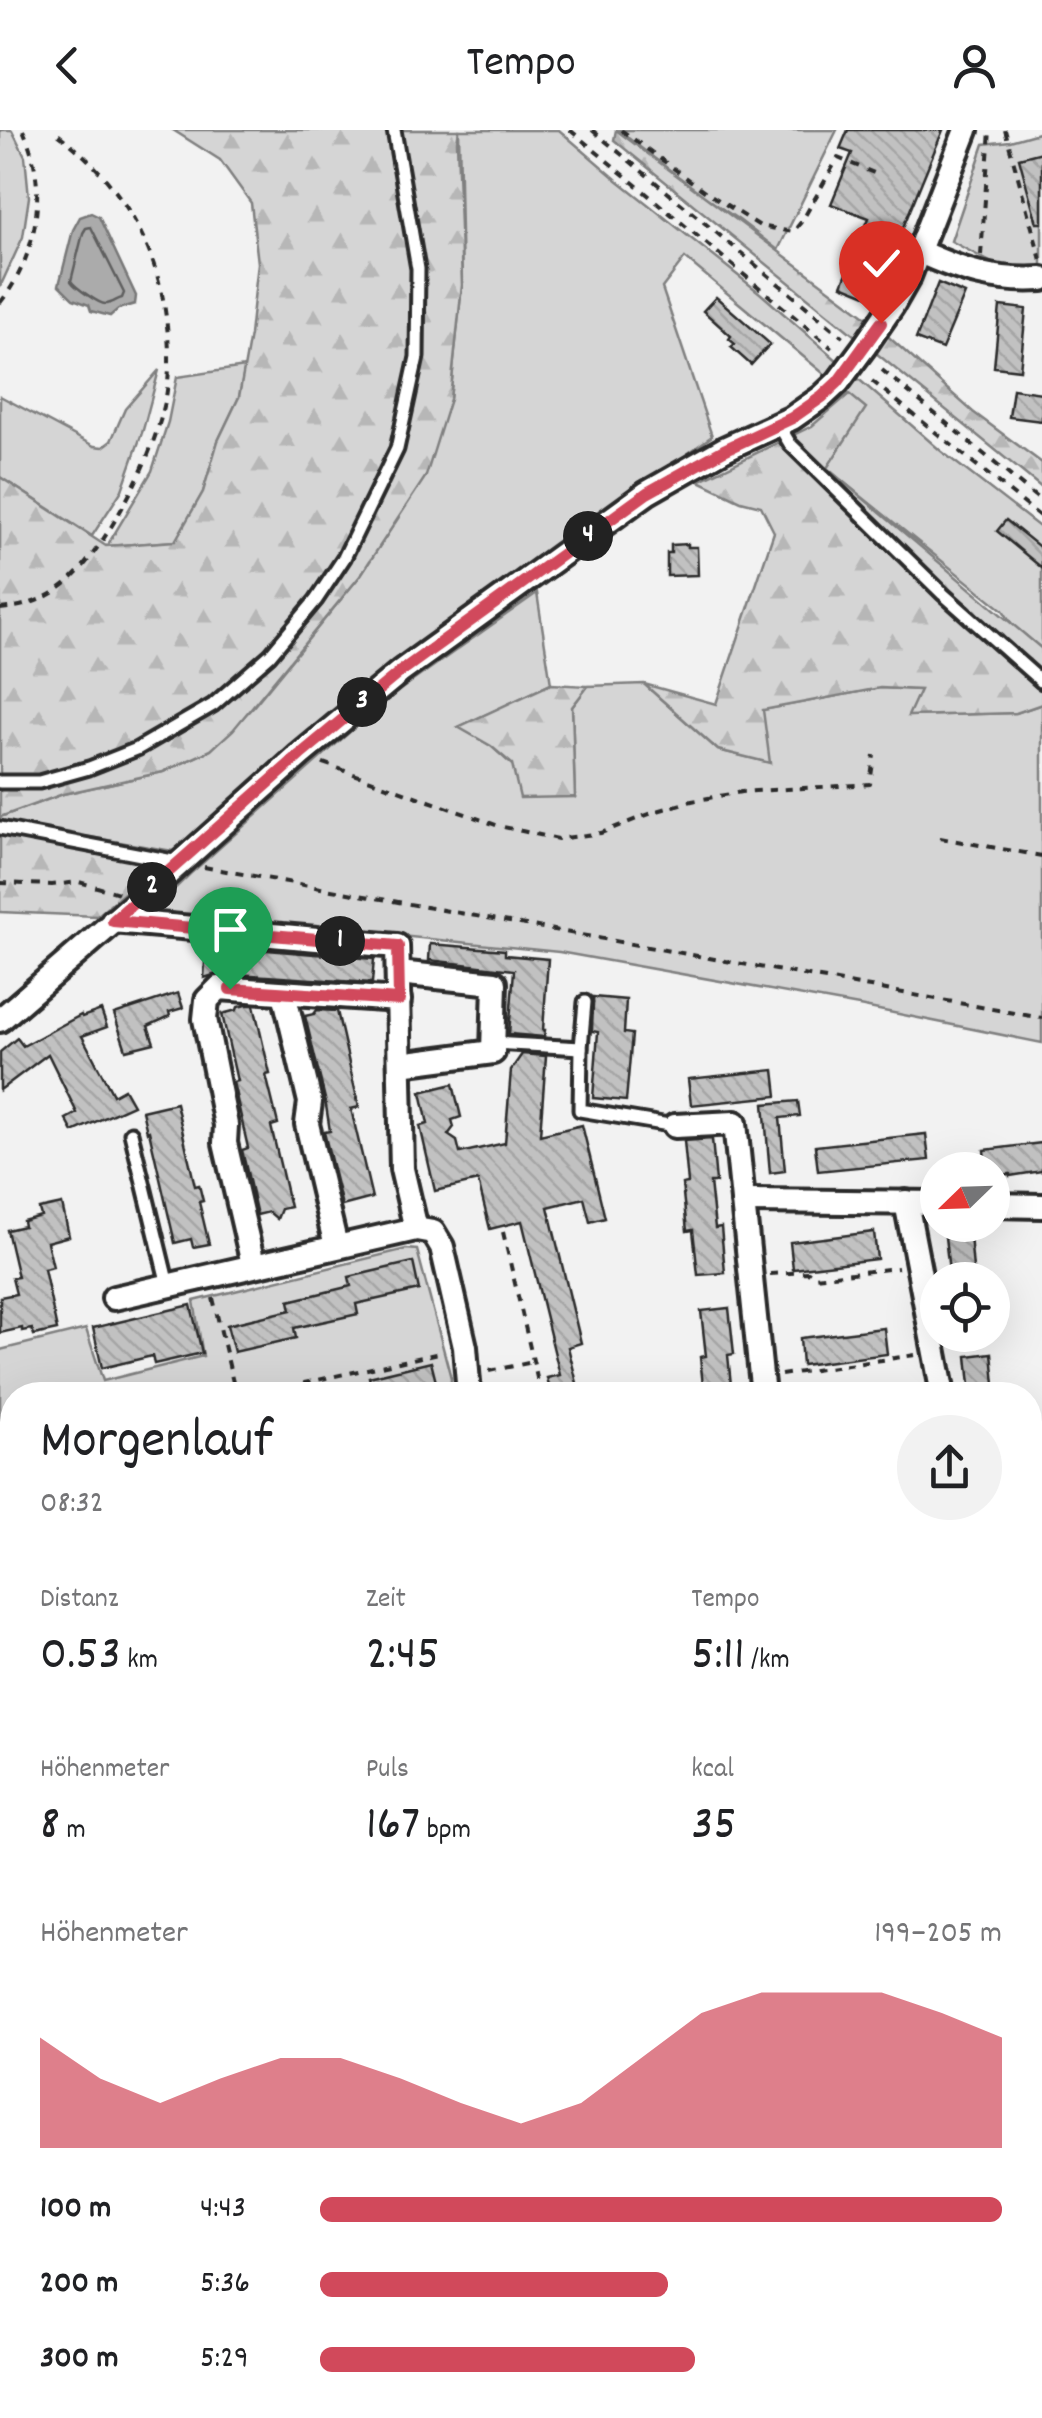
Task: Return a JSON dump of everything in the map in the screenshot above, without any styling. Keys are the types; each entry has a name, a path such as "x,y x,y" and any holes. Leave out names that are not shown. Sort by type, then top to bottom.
{"street":[{"path":"0,1020 300,755 400,672 647,493 822,397 838,382 881,323 909,276 966,130"},
{"path":"920,252 980,275 1042,279"},
{"path":"113,921 398,946 402,1170 416,1229"},
{"path":"398,973 495,983 493,1052 400,1064"},
{"path":"254,1264 224,1143 226,1124 204,1009 210,994 219,988 399,1000"},
{"path":"284,993 310,1102 307,1124 336,1246"},
{"path":"675,1126 735,1123 762,1382"},
{"path":"744,1201 920,1202"},
{"path":"906,1202 920,1276"},
{"path":"1010,1205 1042,1206"},
{"path":"114,1298 416,1229 433,1232 442,1247 465,1347 469,1382"},
{"path":"935,1352 941,1382"}],"lane":[{"path":"0,782 39,782 90,768 137,749 213,705 270,655 316,600 344,558 396,450 417,356 418,269 394,130"},
{"path":"778,424 790,444 943,594 1042,682"},
{"path":"0,828 180,862"},
{"path":"585,1002 580,1110 675,1126"},
{"path":"494,1043 581,1048"},
{"path":"131,1132 168,1284"}],"path":[{"path":"0,303 26,262 36,218 33,162 23,130"},
{"path":"0,609 25,606 60,590 90,559 138,476 160,418 168,375 164,296 139,227 106,177 52,130"},
{"path":"570,130 832,348"},
{"path":"592,130 843,337"},
{"path":"620,130 760,226 793,232 838,158 874,173"},
{"path":"980,275 990,130"},
{"path":"1005,130 1042,279"},
{"path":"882,370 1042,502"},
{"path":"872,381 1042,518"},
{"path":"300,755 499,826 558,838 601,833 656,811 741,792 870,784 874,755"},
{"path":"940,838 1042,856"},
{"path":"180,862 1042,1018"},
{"path":"0,883 79,882 140,899"},
{"path":"504,1232 538,1382"},
{"path":"751,1275 808,1272 814,1277 918,1266"},
{"path":"208,1275 233,1382"},
{"path":"308,1382 465,1347"},
{"path":"787,1382 935,1352"},
{"path":"477,1382 533,1362"}],"green space":[{"path":"0,130 12,130 25,156 29,197 23,237 0,287"},
{"path":"173,130 459,130 462,285 450,399 426,476 360,576 233,730 211,750 163,772 63,794 0,817 0,477 106,546 175,541 203,492 218,441 239,397 258,263 251,203 220,160"},
{"path":"459,130 559,130 760,293 941,451 1042,529 1042,649 1012,624 1003,610 826,468 865,408 685,258 662,288 712,436 359,692 173,851 0,822 0,817 63,794 163,772 211,750 253,707 360,576 392,527 450,399 462,285"},
{"path":"616,130 864,315 973,412 1042,463 1042,488 614,140"},
{"path":"618,130 837,130 778,250"},
{"path":"1042,132 1042,269 992,263 951,241 984,144"},
{"path":"245,367 239,397 218,441 203,492 176,541 107,546 152,471 177,377"},
{"path":"159,370 122,490 92,536 0,477 0,396 94,446 103,447 111,441 125,409"},
{"path":"849,394 866,408 827,468 1042,649 1042,704 1016,713 908,716 920,690 880,688 763,710 770,763 718,750 644,684 716,704 774,532 761,506 699,481 812,426"},
{"path":"537,593 551,684 459,727 491,746 512,765 575,797 572,707 588,686 644,684 718,750 769,762 762,710 880,688 920,690 909,716 1016,713 1042,704 1042,1043 559,952 156,913 157,906 190,874 371,713"},
{"path":"551,684 588,686 572,707 575,797 520,798 512,764 458,727"},
{"path":"0,831 153,857 155,867 97,916 0,912"},
{"path":"406,1249 417,1250 451,1382 0,1382 0,1350 86,1329 103,1381 203,1356 194,1301"}],"water":[{"path":"91,213 99,217 136,296 135,304 110,316 91,311 89,305 73,299 59,285 73,230 80,217"}],"building":[{"path":"848,130 943,130 874,298 842,285 869,218 831,204 852,153 840,149"},
{"path":"1042,152 1042,223 1037,223 1019,158"},
{"path":"938,283 965,294 942,349 916,339"},
{"path":"716,297 770,344 751,365 731,347 735,344 729,339 731,336 703,311"},
{"path":"1000,306 1026,309 1020,370 994,367"},
{"path":"1013,389 1042,393 1042,421 1009,417"},
{"path":"1006,520 1042,549 1042,568 997,531"},
{"path":"671,545 697,547 698,575 667,576"},
{"path":"430,944 505,950 505,955 548,959 544,1037 509,1034 514,970 429,960"},
{"path":"206,945 374,959 372,983 220,973 204,978"},
{"path":"178,993 183,1008 148,1026 154,1043 126,1050 114,1014"},
{"path":"593,997 626,1000 624,1033 632,1034 626,1101 593,1098 598,1032 592,1031"},
{"path":"254,1005 278,1124 271,1126 290,1207 281,1209 277,1219 269,1212 257,1215 242,1150 248,1148 222,1014"},
{"path":"101,1010 107,1027 82,1036 113,1095 124,1089 133,1105 73,1132 66,1119 77,1113 48,1054 0,1090 0,1052 17,1038 23,1046 81,1015"},
{"path":"317,1010 337,1011 359,1107 351,1109 372,1198 342,1206 324,1132 330,1131 325,1099 305,1016"},
{"path":"522,1054 546,1056 540,1135 582,1125 605,1218 590,1222 584,1198 548,1207 581,1343 568,1347 577,1382 548,1382 547,1378 560,1375 522,1221 490,1229 478,1181 435,1191 420,1126 428,1124 421,1092 453,1084 461,1117 452,1120 454,1127 448,1135 457,1141 460,1153 505,1143 511,1070"},
{"path":"774,1070 777,1096 691,1105 688,1079"},
{"path":"798,1101 800,1116 780,1118 785,1171 770,1173 764,1104"},
{"path":"176,1103 195,1186 199,1185 203,1201 199,1202 209,1244 193,1247 191,1239 175,1243 142,1111"},
{"path":"926,1134 928,1152 920,1152 920,1161 818,1171 815,1146"},
{"path":"712,1139 716,1182 710,1182 715,1228 721,1227 725,1273 698,1275 693,1230 687,1231 682,1184 688,1183 684,1141"},
{"path":"1042,1143 1042,1171 1010,1176 1010,1152 984,1150"},
{"path":"62,1204 69,1236 47,1242 53,1267 44,1269 57,1330 34,1335 32,1329 22,1328 0,1333 0,1297 16,1294 12,1278 18,1277 7,1230 41,1216 39,1209"},
{"path":"874,1232 877,1259 793,1269 790,1242"},
{"path":"946,1242 971,1242 972,1262 948,1262"},
{"path":"413,1262 419,1290 356,1304 358,1314 294,1328 296,1338 234,1352 227,1325 291,1310 289,1301 351,1286 349,1277"},
{"path":"191,1305 202,1353 154,1364 152,1356 102,1368 93,1328"},
{"path":"729,1308 734,1354 728,1355 731,1382 703,1382 700,1357 706,1356 701,1311"},
{"path":"884,1328 887,1354 802,1365 800,1338"},
{"path":"992,1353 995,1382 970,1382 967,1356"},
{"path":"431,1362 436,1382 370,1382 369,1377"}],"route":[{"path":"230,989 399,1000 398,946 113,921 400,672 647,493 792,418 822,397 838,382 881,323"}]}
